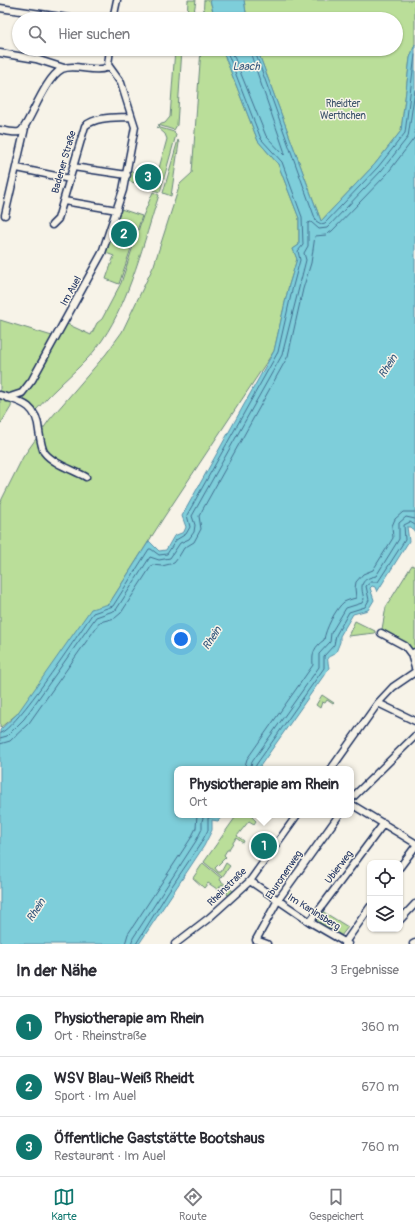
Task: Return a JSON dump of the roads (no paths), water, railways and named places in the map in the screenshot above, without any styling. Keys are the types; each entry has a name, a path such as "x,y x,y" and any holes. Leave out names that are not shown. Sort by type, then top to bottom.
{"street":[{"path":"114,12 117,0"},
{"path":"0,8 27,12"},
{"path":"0,53 12,55"},
{"path":"18,56 36,59 64,68 102,70 108,65 109,56"},
{"name":"Im Auel","path":"7,398 22,394 32,380 102,253 117,210 126,175 135,126 121,83 108,65"},
{"path":"5,215 25,128 45,88 56,74 64,68"},
{"name":"Badener Straße","path":"52,225 58,219 64,201 85,126 91,121 131,117"},
{"path":"0,130 18,132 25,128"},
{"path":"73,167 126,175"},
{"path":"17,168 70,179"},
{"path":"64,201 117,210"},
{"path":"0,395 24,404 35,414 44,452 52,459 86,477"},
{"path":"381,633 405,646 413,653 415,668"},
{"path":"333,766 378,703 393,687 415,672"},
{"path":"378,703 415,721"},
{"path":"354,796 415,736"},
{"path":"354,806 415,843"},
{"name":"Rheinstraße","path":"175,944 209,918 250,881 295,818"},
{"name":"Eburonenweg","path":"266,944 256,940 278,900 337,818"},
{"name":"Ubierweg","path":"310,922 384,823"},
{"path":"403,863 415,847"},
{"name":"Im Kaninsberg","path":"250,881 310,922 345,943"},
{"path":"403,917 415,904"},
{"path":"345,943 367,911"},
{"path":"180,940 187,944"}],"water":[{"path":"210,0 244,0 246,12 213,12"},
{"path":"415,44 415,532 411,527 407,527 409,541 377,592 375,587 372,586 370,588 374,600 368,610 353,614 340,636 340,642 336,652 328,657 329,668 260,766 174,766 174,818 220,818 218,821 212,820 212,830 204,846 139,944 0,944 0,730 17,714 91,609 109,604 149,541 159,551 166,550 174,536 184,532 186,527 182,516 274,351 289,285 297,259 293,249 299,245 299,218 278,164 258,141 225,56 260,56 321,221 375,164 401,131 410,58"}],"place":[{"name":"Öffentliche Gaststätte Bootshaus","path":"148,177"},
{"name":"WSV Blau-Weiß Rheidt","path":"124,234"},
{"name":"Physiotherapie am Rhein","path":"264,846"}],"water label":[{"name":"Laach","path":"246,66"},
{"name":"Rhein","path":"388,366"},
{"name":"Rhein","path":"212,638"},
{"name":"Rhein","path":"36,910"}],"park label":[{"name":"Rheidter Werthchen","path":"343,110"}]}
